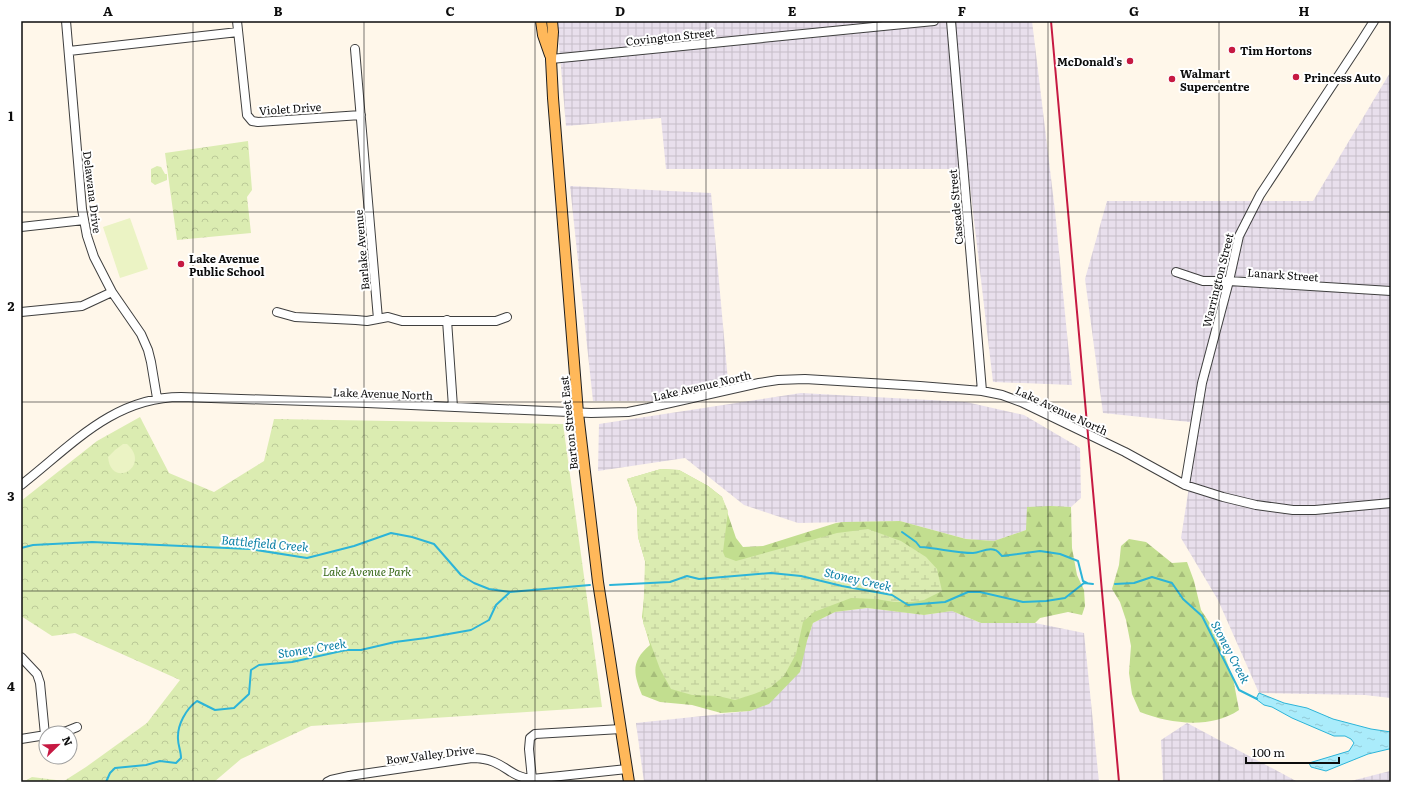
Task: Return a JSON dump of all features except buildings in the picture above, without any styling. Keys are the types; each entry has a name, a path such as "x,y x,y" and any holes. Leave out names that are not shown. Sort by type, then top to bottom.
{"main road":[{"name":"Barton Street East","path":"541,21 542,35 551,59"},
{"name":"Barton Street East","path":"552,21 553,32 551,59 578,413 598,582 629,782"}],"street":[{"name":"Delawana Drive","path":"66,21 77,150 87,236 94,258 112,292 141,334 148,350 157,398"},
{"name":"Violet Drive","path":"237,21 247,114 252,121 258,122 360,114"},
{"name":"Covington Street","path":"551,59 934,21"},
{"name":"Cascade Street","path":"951,21 982,391"},
{"name":"Warrington Street","path":"1185,485 1202,383 1229,281 1239,236 1260,195 1374,21"},
{"path":"69,51 238,32"},
{"name":"Barlake Avenue","path":"355,49 378,319"},
{"path":"21,227 84,220"},
{"name":"Lanark Street","path":"1176,272 1203,281 1229,281 1391,291"},
{"path":"21,312 82,306 112,292"},
{"path":"277,312 295,317 356,320 388,317 402,320 496,321 507,317"},
{"path":"447,320 453,407"},
{"name":"Lake Avenue North","path":"21,485 99,422 128,407 157,398 181,397 578,413 628,412 673,404 759,383 778,380 806,379 982,391 1002,395 1021,402 1125,452 1185,485 1223,497 1256,504 1293,510 1315,510 1391,503"},
{"path":"21,657 37,674 40,683 44,725"},
{"path":"532,779 529,749 530,738 535,734 620,729"},
{"path":"21,739 38,736"},
{"name":"Bow Valley Drive","path":"327,782 349,776 472,758 480,758 495,762 513,778 532,779 627,769"}],"shaded area":[{"path":"557,21 1032,21 1055,211 1072,385 993,382 968,169 666,169 661,118 566,126"},
{"path":"1391,71 1391,698 1365,695 1259,693 1218,600 1181,538 1199,423 1103,413 1085,279 1107,201 1313,201"},
{"path":"570,186 711,193 728,381 658,401 593,401"},
{"path":"801,393 966,402 1024,415 1080,448 1081,498 1071,507 1051,506 1026,530 994,541 966,539 900,521 798,523 744,505 685,458 598,471 599,424"},
{"path":"867,608 924,615 952,611 981,623 1035,623 1084,633 1099,782 644,782 636,723 750,711 807,641 813,623 835,612"},
{"path":"1187,723 1298,782 1163,782 1161,740"},
{"path":"1390,771 1391,782 1347,782"}],"green space":[{"path":"248,141 252,190 247,197 251,233 177,240 165,153"},
{"path":"157,166 161,167 165,174 167,174 167,180 155,185 151,182 151,169"},
{"path":"130,218 148,269 120,278 103,227"},
{"name":"Lake Avenue Park","path":"140,417 169,473 214,492 264,461 274,419 563,424 602,707 311,726 241,759 214,782 23,782 32,777 64,781 86,767 147,723 180,680 75,633 52,636 21,616 21,501 97,441"},
{"path":"123,444 127,444 133,452 135,460 133,466 128,471 122,473 116,472 111,467 108,457"},
{"path":"661,469 679,470 708,486 722,497 736,538 743,547 763,546 843,522 900,521 966,539 994,541 1026,530 1027,507 1071,507 1072,548 1077,575 1084,590 1085,606 1082,615 1068,612 1040,618 1035,623 981,623 952,611 924,615 867,608 835,612 813,623 800,672 769,704 750,711 721,713 692,705 660,702 642,695 636,674 639,656 650,645 642,617 646,580 645,561 638,537 637,507 627,479"},
{"path":"661,469 679,470 708,486 722,497 728,511 723,552 725,557 736,561 837,533 868,529 901,541 926,557 937,569 942,591 924,600 912,602 851,598 814,612 803,622 796,654 784,676 771,687 754,694 735,700 718,696 692,695 671,689 660,669 643,623 645,561 638,537 637,507 627,479"},
{"path":"1129,539 1146,542 1172,563 1187,562 1194,581 1201,610 1215,631 1233,678 1239,710 1216,720 1191,723 1178,722 1140,712 1132,694 1129,673 1131,646 1126,620 1120,602 1112,589 1119,565 1121,546"}],"water":[{"path":"1259,693 1284,703 1307,708 1333,719 1371,729 1391,732 1391,749 1368,754 1326,771 1311,767 1309,763 1349,751 1354,743 1351,739 1345,736 1334,736 1292,718 1272,707 1264,705 1256,699"}],"waterway":[{"path":"902,532 916,542 920,547 973,553 992,549 997,551 1002,556 1040,551 1060,554 1078,561 1083,581 1087,583"},
{"name":"Battlefield Creek","path":"21,548 33,545 92,542 250,549 307,558 354,546 391,533 412,537 434,544 461,575 474,583 489,589 510,592 590,585"},
{"name":"Stoney Creek","path":"610,585 670,582 687,576 699,579 771,573 801,576 842,586 892,595 908,605 945,602 968,592 980,592 1023,602 1046,601 1065,598 1084,583 1093,584"},
{"name":"Stoney Creek","path":"1115,584 1134,583 1152,577 1172,583 1183,599 1202,616 1239,690 1257,699"},
{"name":"Stoney Creek","path":"106,782 110,773 115,768 146,765 160,761 176,763 181,758 178,741 179,728 189,708 197,701 215,710 234,708 249,694 251,670 259,665 292,662 346,650 361,650 395,642 471,630 489,620 496,605 509,593"}],"railway":[{"path":"1051,21 1119,782"}],"place":[{"name":"Tim Hortons","path":"1232,50"},
{"name":"McDonald's","path":"1130,61"},
{"name":"Princess Auto","path":"1296,77"},
{"name":"Walmart Supercentre","path":"1172,79"},
{"name":"Lake Avenue Public School","path":"181,264"}]}
